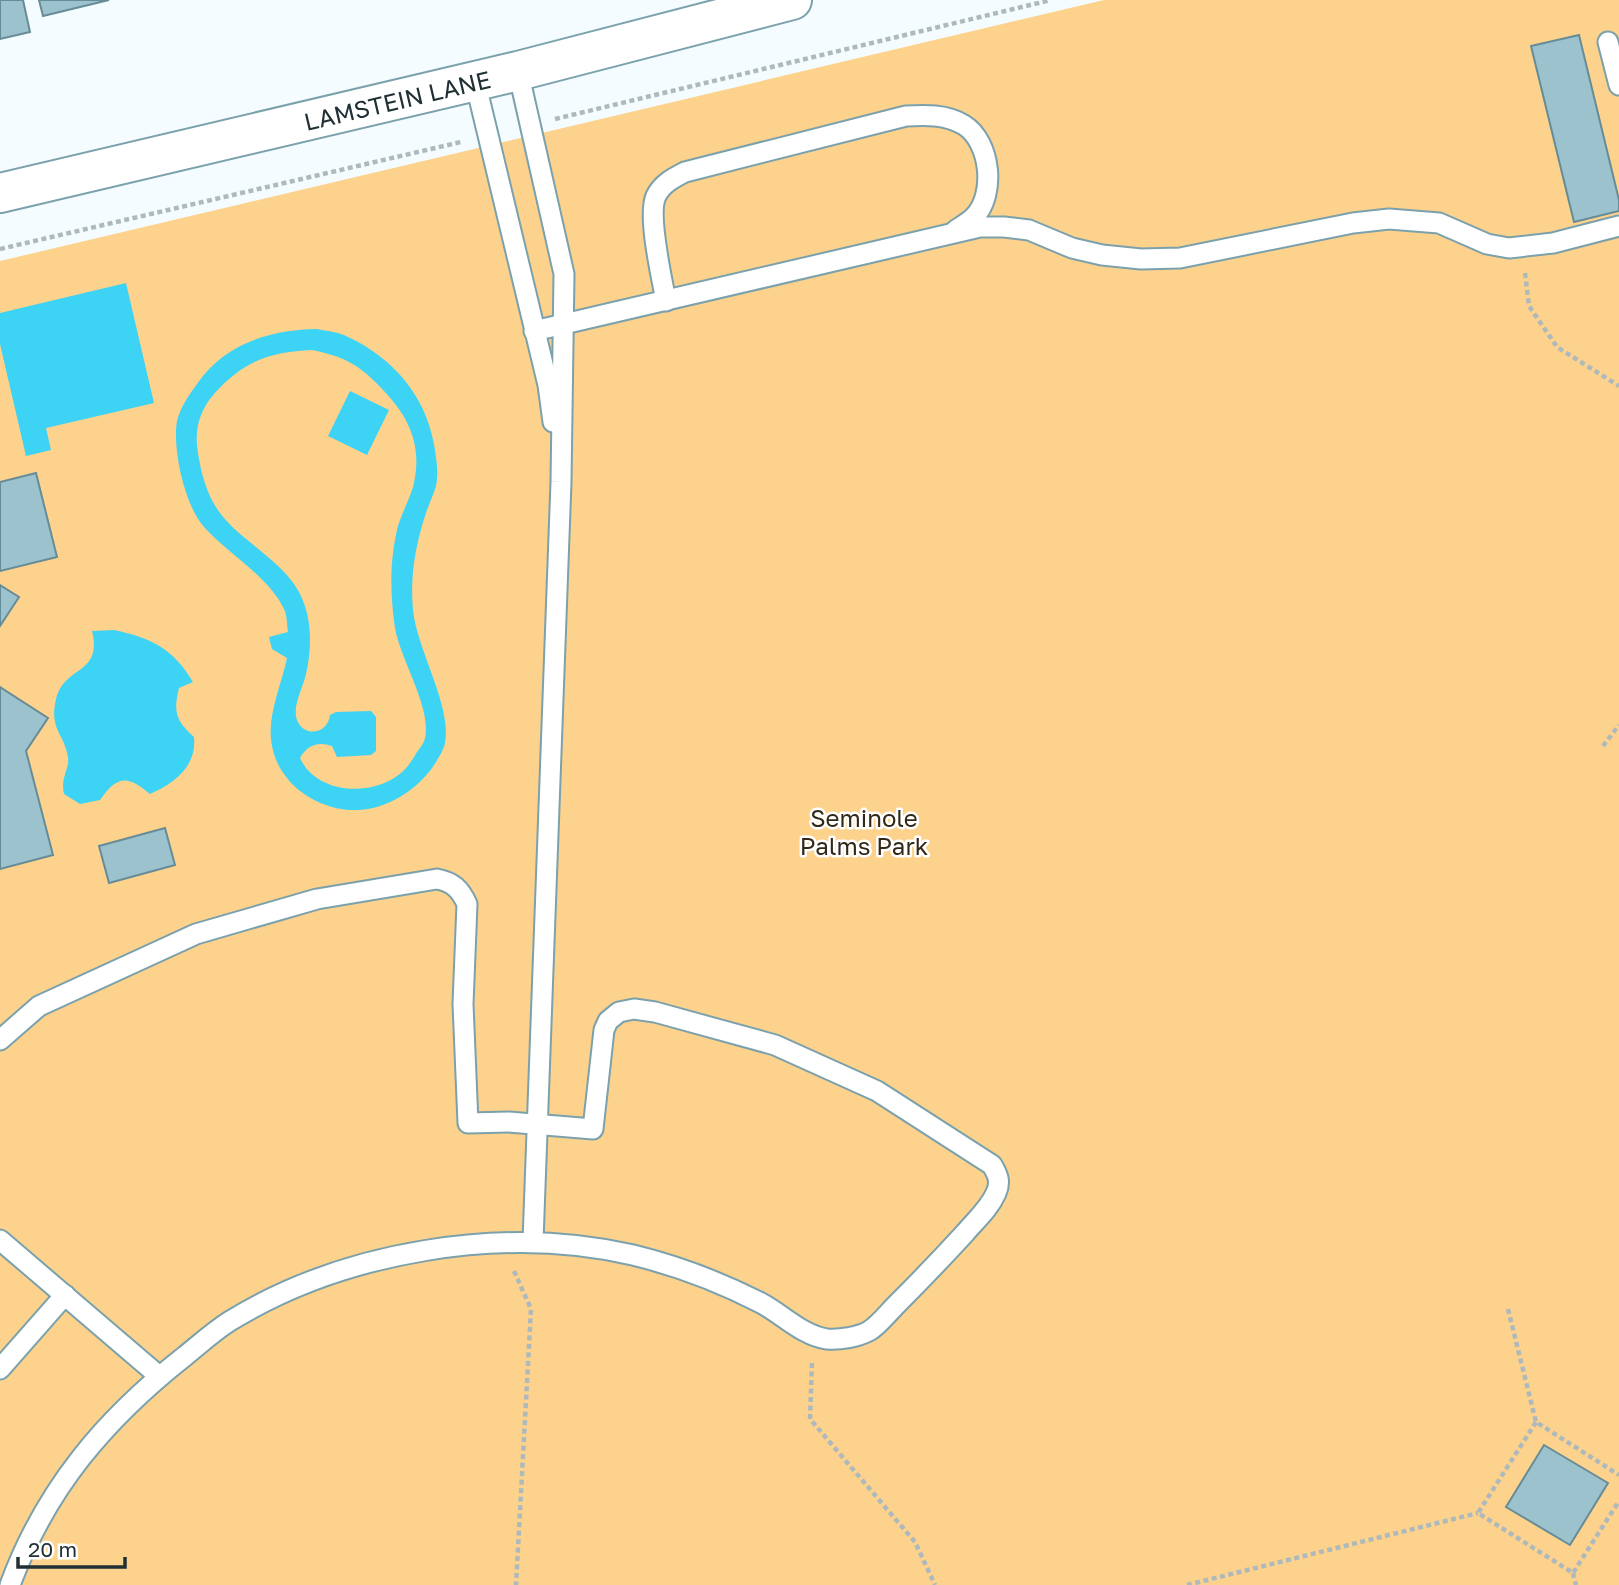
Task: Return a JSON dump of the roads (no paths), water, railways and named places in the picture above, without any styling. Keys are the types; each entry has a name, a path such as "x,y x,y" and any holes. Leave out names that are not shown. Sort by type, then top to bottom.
{"street":[{"name":"LAMSTEIN LANE","path":"0,193 518,71 792,0"}],"lane":[{"path":"1608,42 1619,85"},
{"path":"518,71 564,274 561,482 533,1241"},
{"path":"475,81 548,385 561,482"},
{"path":"666,301 652,214 655,197 667,181 685,172 906,117 927,115 946,118 965,126 981,146 988,173 986,193 975,216 950,234"},
{"path":"534,331 980,228 1029,230 1072,248 1102,255 1141,259 1180,258 1353,223 1389,219 1440,223 1487,244 1508,248 1553,243 1619,226"},
{"path":"0,1040 38,1006 196,934 317,899 436,879 448,881 461,891 467,904 463,1004 468,1123 537,1124 593,1129 604,1030 608,1021 619,1012 634,1009 656,1012 775,1045 877,1091 992,1165 999,1178 998,1191 989,1206 930,1271 870,1330 857,1336 827,1339 812,1334 763,1304 701,1275 631,1255 533,1241 502,1241 444,1248 361,1264 289,1291 229,1322 159,1376 116,1415 76,1461 43,1510 10,1585"},
{"path":"0,1240 159,1376"},
{"path":"0,1369 65,1295"}],"water":[{"path":"126,283 154,403 46,428 51,450 26,456 0,344 0,313"},
{"path":"317,329 344,335 393,367 415,394 423,410 430,426 436,454 436,486 416,551 412,598 416,626 444,712 445,743 436,762 416,786 388,803 368,809 337,808 308,796 295,787 277,761 272,746 271,724 287,658 272,649 269,637 288,632 285,611 269,587 197,518 186,492 178,461 178,416 208,370 221,358 250,342 282,332","holes":["312,350 360,368 393,401 412,434 416,459 413,487 395,538 391,585 396,635 424,711 425,738 411,762 400,774 385,783 358,789 330,785 318,779 300,758 313,745 322,744 332,746 337,757 371,755 376,751 376,717 371,711 336,712 330,715 321,730 310,731 300,726 296,709 310,649 305,606 290,578 230,525 215,506 203,476 197,445 197,429 205,407 214,394 236,373 258,360 283,353"]},
{"path":"350,391 389,410 367,455 328,436"},
{"path":"114,630 160,646 185,670 193,682 179,688 176,710 183,726 194,737 194,747 188,765 176,779 159,790 150,794 135,783 123,780 112,786 100,800 80,804 64,794 63,783 68,757 56,725 54,709 60,688 88,663 92,655 92,631"}],"park label":[{"name":"Seminole Palms Park","path":"864,831"}]}
